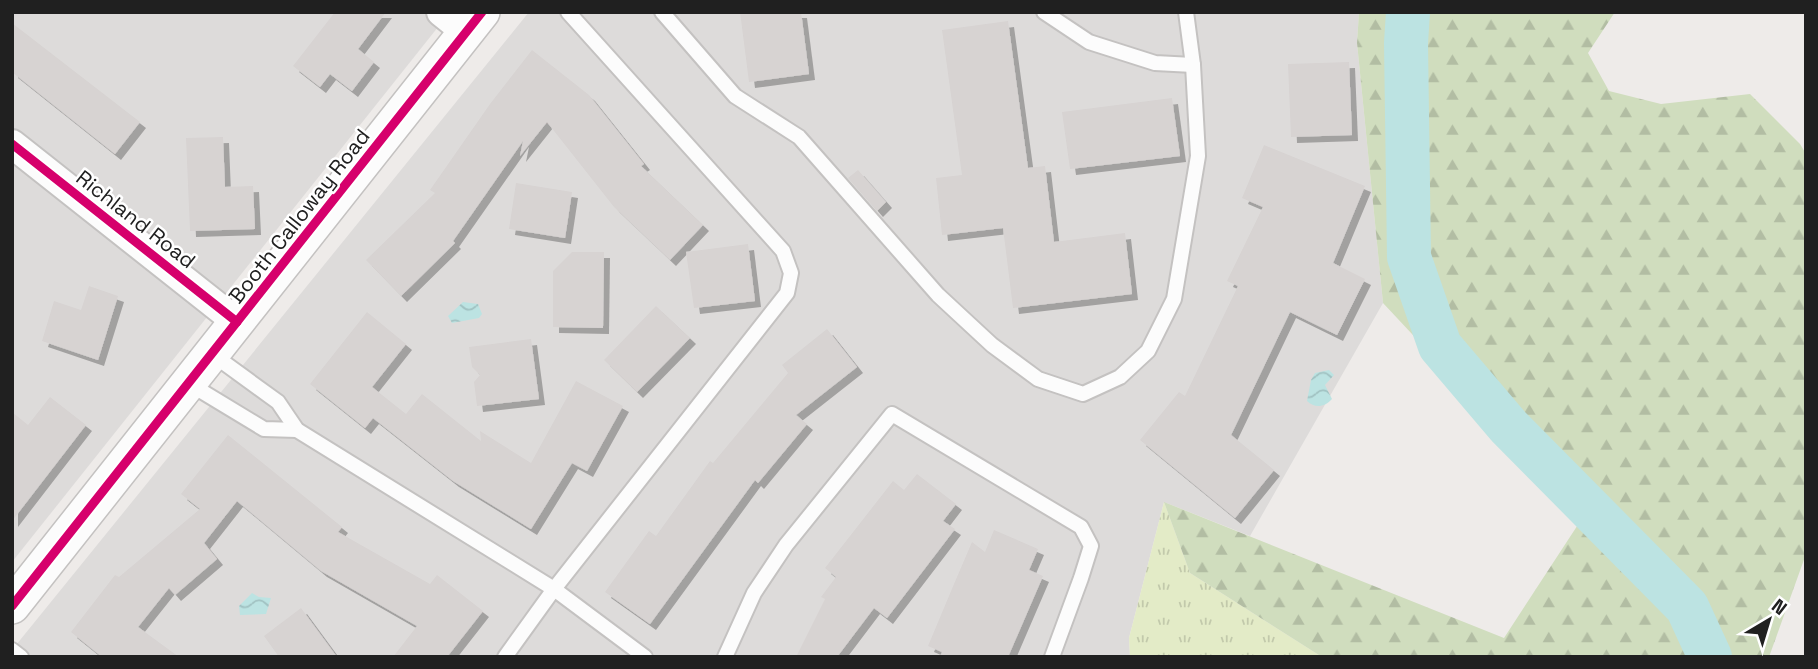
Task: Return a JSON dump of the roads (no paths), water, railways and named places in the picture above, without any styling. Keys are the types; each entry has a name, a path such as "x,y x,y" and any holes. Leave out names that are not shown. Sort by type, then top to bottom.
{"street":[{"name":"Booth Calloway Road","path":"12,606 237,322 463,19"},
{"name":"Richland Road","path":"12,144 237,322"}],"lane":[{"path":"505,657 554,589 788,293 791,273 783,251 568,12"},
{"path":"662,12 735,96 799,137 938,295 992,345 1038,379 1083,394 1120,377 1148,351 1174,299 1198,156 1193,65 1186,12"},
{"path":"1044,12 1089,42 1155,63 1193,65"},
{"path":"212,354 278,402 297,430 554,589 645,657"},
{"path":"188,383 264,429 297,430"},
{"path":"725,657 754,593 786,545 892,414 1081,527 1091,546 1052,657"},
{"path":"12,650 21,657"}],"water":[{"path":"463,302 478,304 482,314 479,318 452,323 448,316"},
{"path":"1329,370 1334,375 1325,385 1332,399 1323,405 1313,405 1307,401 1311,380 1315,373"},
{"path":"252,593 271,598 266,614 240,615 239,606"}],"waterway":[{"path":"1408,12 1406,43 1409,257 1440,346 1508,426 1687,607 1710,657"}]}
